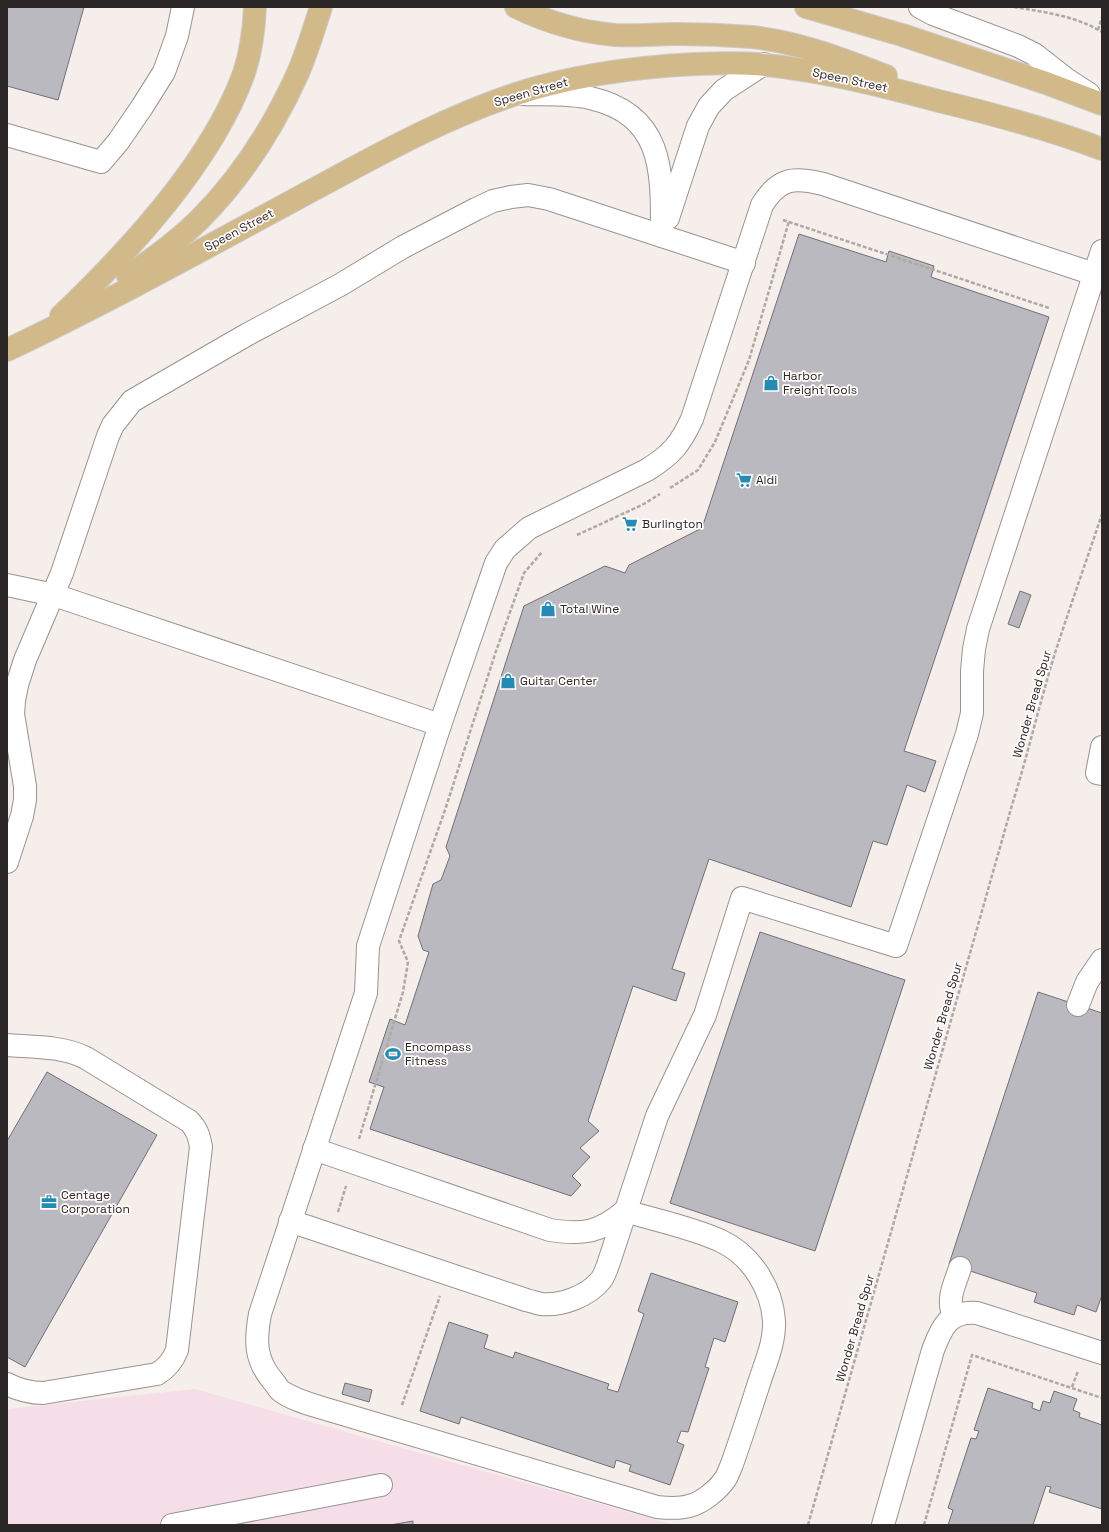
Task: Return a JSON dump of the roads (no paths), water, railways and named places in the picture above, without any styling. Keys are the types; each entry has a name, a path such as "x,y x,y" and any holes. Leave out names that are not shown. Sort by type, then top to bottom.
{"main road":[{"path":"44,332 94,284 136,238 178,187 212,138 230,105 244,71 252,35 255,7"},
{"path":"44,332 161,252 188,230 214,204 246,163 281,107 298,72 321,7"},
{"path":"516,7 555,23 600,33 629,36 676,34 753,37 790,43 838,57 965,107"},
{"path":"806,7 902,35 1102,103"},
{"name":"Speen Street","path":"7,350 160,272 398,145 468,111 518,93 563,81 614,72 676,65 764,64 868,83 965,107 1102,149"}],"lane":[{"path":"7,135 101,162 118,142 164,72 177,36 183,7"},
{"path":"920,7 933,14 1018,46 1034,54 1078,88 1102,103"},
{"path":"662,236 698,126 709,106 724,90 764,64"},
{"path":"518,93 589,98 610,105 629,114 641,125 650,138 657,158 662,197 662,236"},
{"path":"625,1212 722,1241 749,1261 767,1290 772,1306 774,1322 770,1350 732,1464 725,1479 715,1490 701,1501 688,1507 658,1507 319,1407 299,1400 281,1391 261,1364 257,1350 257,1331 260,1314 366,993 368,946 440,725 496,563 505,549 528,528 647,470 676,448 692,419 762,205 769,194 778,186 791,180 806,180 823,184 1094,274"},
{"path":"7,862 22,816 25,800 25,786 13,714 17,685 25,660 54,595 108,436 113,425 132,401 248,334 340,285 403,248 476,209 511,197 528,195 549,199 744,263"},
{"path":"290,1221 542,1304 558,1303 573,1299 588,1291 602,1279 608,1266 656,1116 705,1015 742,898 896,946 967,734 972,713 972,671 978,629 1102,251"},
{"path":"7,585 54,595 440,725"},
{"path":"1102,748 1097,773 1102,774"},
{"path":"1078,1005 1087,982 1102,960"},
{"path":"7,1045 63,1049 75,1052 189,1121 196,1128 200,1147 177,1350 173,1360 165,1369 156,1374 43,1393 23,1391 7,1384"},
{"path":"314,1149 550,1230 571,1233 587,1232 602,1228 625,1212"},
{"path":"954,1316 950,1300 960,1268"},
{"path":"883,1525 933,1350 944,1327 954,1316 962,1313 976,1313 1102,1353"},
{"path":"172,1525 381,1485"}],"place":[{"name":"Harbor Freight Tools","path":"771,383"},
{"name":"Aldi","path":"744,480"},
{"name":"Burlington","path":"630,524"},
{"name":"Total Wine","path":"548,609"},
{"name":"Guitar Center","path":"508,681"},
{"name":"Encompass Fitness","path":"393,1054"},
{"name":"Centage Corporation","path":"49,1202"}]}
